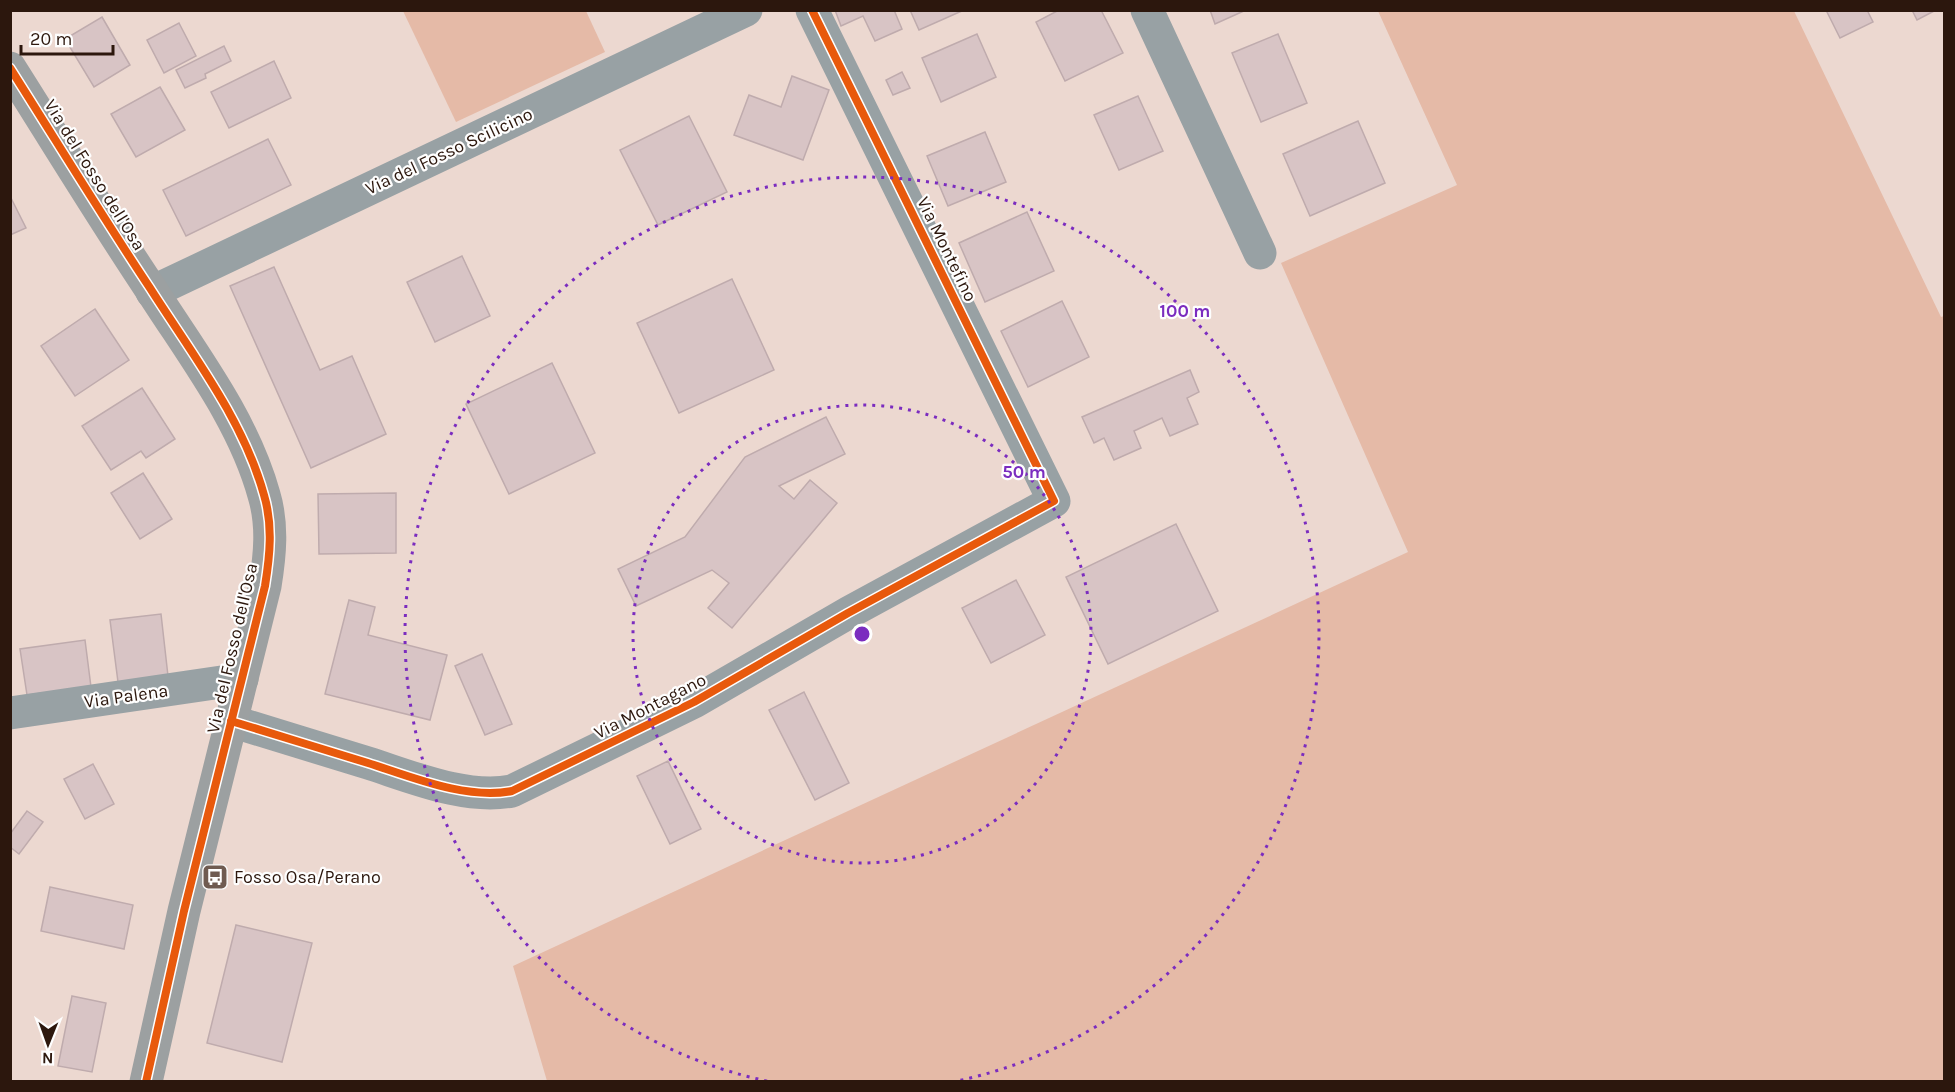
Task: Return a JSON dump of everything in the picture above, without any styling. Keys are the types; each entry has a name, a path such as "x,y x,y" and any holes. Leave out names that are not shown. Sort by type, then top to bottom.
{"street":[{"name":"Via del Fosso Scilicino","path":"152,292 747,10"},
{"name":"Via Montefino","path":"812,10 1054,501"},
{"path":"1147,10 1260,253"},
{"name":"Via del Fosso dell'Osa","path":"10,68 152,292 200,363 230,415 249,453 264,495 270,529 269,563 184,911 146,1082"},
{"name":"Via Montagano","path":"231,721 430,782 478,794 495,795 512,791 694,702 848,612 1054,501"},
{"name":"Via Palena","path":"10,713 242,679"}],"shaded area":[{"path":"403,11 586,11 605,52 456,122"},
{"path":"1378,11 1794,11 1941,317 1944,316 1944,1081 547,1081 513,966 1408,552 1281,263 1457,185"}],"building":[{"path":"835,10 894,10 902,29 875,41 863,16 841,26"},
{"path":"910,10 964,10 919,30"},
{"path":"1059,10 1101,10 1123,53 1065,81 1036,22"},
{"path":"1210,10 1246,10 1215,24"},
{"path":"1826,10 1867,10 1873,22 1840,38"},
{"path":"1912,10 1936,10 1917,20"},
{"path":"102,17 130,65 94,87 65,39"},
{"path":"179,23 196,56 164,73 147,40"},
{"path":"977,34 996,77 941,102 922,58"},
{"path":"1278,34 1307,103 1261,122 1232,53"},
{"path":"224,46 231,61 205,74 206,78 185,88 176,70"},
{"path":"274,61 291,98 229,128 211,92"},
{"path":"902,72 910,88 893,95 886,80"},
{"path":"792,76 829,90 803,160 734,135 749,95 781,107"},
{"path":"160,87 185,130 136,157 111,114"},
{"path":"1138,96 1163,151 1119,170 1094,115"},
{"path":"689,116 727,192 658,225 620,150"},
{"path":"1358,121 1385,183 1310,216 1283,154"},
{"path":"985,132 1006,182 948,206 927,156"},
{"path":"268,139 291,185 186,236 163,190"},
{"path":"10,196 26,228 10,235"},
{"path":"1027,212 1054,271 985,302 959,243"},
{"path":"462,256 490,316 435,342 407,282"},
{"path":"274,267 320,370 352,356 386,434 311,468 230,286"},
{"path":"732,279 774,370 679,413 637,323"},
{"path":"1062,301 1089,357 1028,387 1001,331"},
{"path":"95,309 129,360 75,396 41,346"},
{"path":"552,363 595,453 509,494 466,404"},
{"path":"1190,370 1199,392 1187,398 1198,424 1170,436 1162,418 1134,431 1141,448 1114,460 1104,438 1094,443 1082,417"},
{"path":"142,388 175,439 146,458 141,451 111,470 82,426"},
{"path":"826,417 845,454 779,486 794,499 810,480 837,503 732,628 708,608 729,583 712,570 636,606 618,569 685,537 745,457"},
{"path":"143,473 172,519 140,539 111,493"},
{"path":"396,493 396,553 319,554 318,494"},
{"path":"1176,524 1218,611 1108,664 1066,577"},
{"path":"1016,580 1045,635 991,663 962,608"},
{"path":"349,600 375,607 368,635 447,655 430,720 325,694"},
{"path":"161,614 168,676 118,682 110,620"},
{"path":"85,640 91,687 27,695 20,649"},
{"path":"482,654 512,724 485,735 455,666"},
{"path":"804,692 849,783 815,800 769,710"},
{"path":"668,761 701,829 670,844 637,776"},
{"path":"93,764 114,804 85,819 64,779"},
{"path":"27,811 43,822 19,854 10,847 10,834"},
{"path":"50,887 133,905 124,949 41,931"},
{"path":"236,925 312,943 282,1062 207,1043"},
{"path":"72,996 106,1003 92,1072 58,1066"}],"cycle path":[{"path":"231,721 439,786 476,792 512,791 694,702 848,613 1054,501 812,10"},
{"path":"10,68 230,414 255,467 269,518 269,551 265,586 184,911 146,1082"}],"place":[{"name":"Fosso Osa/Perano","path":"215,877"}]}
